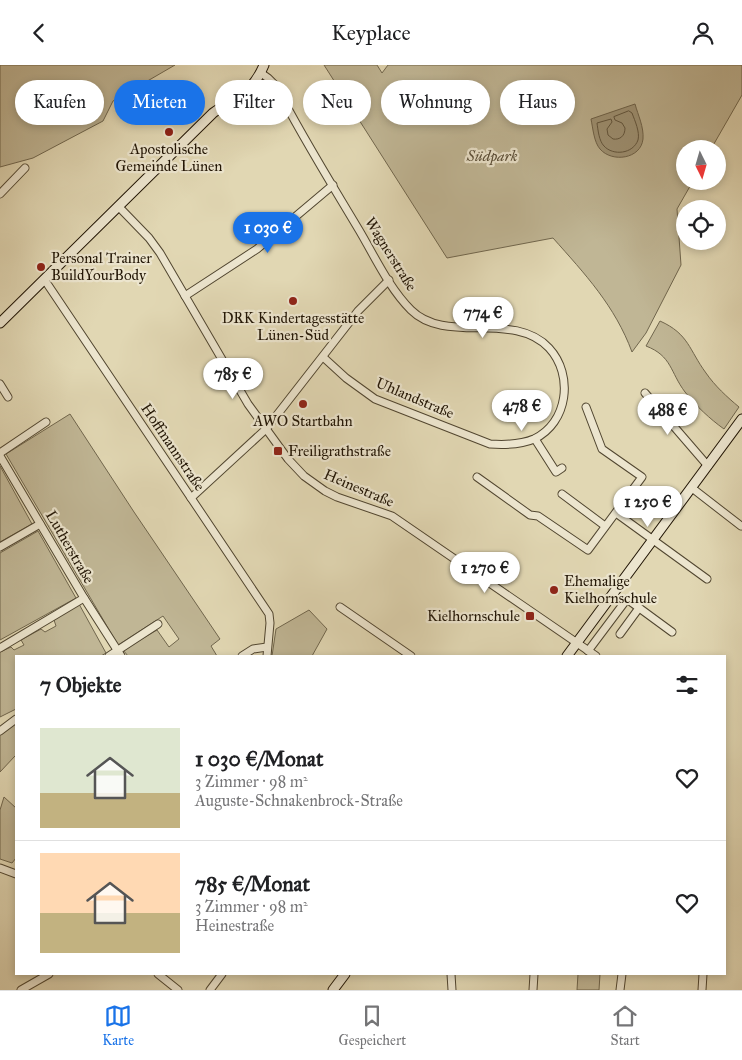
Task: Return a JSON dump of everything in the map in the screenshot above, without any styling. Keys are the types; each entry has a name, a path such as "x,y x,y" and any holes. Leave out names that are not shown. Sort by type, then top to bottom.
{"street":[{"name":"Wagnerstraße","path":"262,69 276,86 332,185 406,305 416,315 428,321 446,325 518,331 538,339 548,347 558,361 564,385 563,404 556,420"},
{"path":"0,323 213,113 250,88 262,69"},
{"path":"0,194 25,167"},
{"path":"184,295 257,249 332,185"},
{"name":"Heinestraße","path":"118,206 149,238 248,404 288,459 314,484 337,497 392,516 594,655"},
{"name":"Hoffmannstraße","path":"44,279 269,614 267,655"},
{"path":"191,498 266,429 358,311 389,280"},
{"name":"Uhlandstraße","path":"323,357 367,394 398,409 490,444 519,444 535,439 556,420"},
{"path":"0,384 8,397"},
{"path":"645,393 708,466"},
{"path":"477,477 530,515 538,516 588,550 642,477 602,449 586,407"},
{"path":"568,655 708,466 739,429 742,419"},
{"name":"Lutherstraße","path":"46,422 0,455 84,598 119,653"},
{"path":"535,439 556,472 562,468"},
{"path":"692,488 741,526"},
{"path":"562,494 605,526"},
{"path":"616,513 707,579"},
{"path":"0,547 40,524"},
{"path":"0,648 84,598"},
{"path":"588,651 627,599 672,632"},
{"path":"340,607 410,655"},
{"path":"620,634 639,608"},
{"path":"119,653 158,624"},
{"path":"244,655 253,649 267,647"},
{"path":"0,730 15,720"},
{"path":"0,868 15,871"},
{"path":"21,990 47,975"},
{"path":"159,975 174,989"},
{"path":"210,990 221,975"},
{"path":"333,990 344,975"},
{"path":"451,975 452,990"},
{"path":"533,990 534,975"},
{"path":"620,990 622,975"},
{"path":"702,990 704,975"}],"green space":[{"path":"0,65 175,65 149,80 114,80 114,100 104,119 104,80 15,80 15,125 95,125 33,158 0,167"},
{"name":"Südpark","path":"324,65 377,65 382,73 388,65 742,65 742,95 716,140 676,140 676,190 688,190 682,200 676,200 676,250 680,250 681,265 646,333 632,352 608,305 588,278 553,238 447,258 362,125 371,125 371,80 334,80"},
{"path":"660,321 670,326 683,337 710,378 739,407 724,429 703,412 689,397 666,360 655,350 646,346"},
{"path":"70,414 220,639 211,646 216,655 127,655 123,650 157,630 169,647 179,639 163,616 118,645 6,454"},
{"path":"0,466 32,524 0,542"},
{"path":"38,531 76,598 0,640 0,553"},
{"path":"79,604 106,653 103,655 15,655 15,710 0,717 0,652 11,647 14,650 24,645 21,640 41,629 45,632 56,626 54,620"},
{"path":"309,610 327,629 313,655 272,655 276,629"},
{"path":"15,723 15,756 0,772 0,734"},
{"path":"4,797 15,807 15,859 12,863 0,859 0,810"},
{"path":"578,975 600,975 599,990 577,990"}],"water":[{"path":"635,104 643,130 641,146 632,155 625,157 612,156 605,153 596,143 591,119"}],"place":[{"name":"Apostolische Gemeinde Lünen","path":"169,132"},
{"name":"Personal Trainer BuildYourBody","path":"41,267"},
{"name":"DRK Kindertagesstätte Lünen-Süd","path":"293,301"},
{"name":"AWO Startbahn","path":"303,404"},
{"name":"Freiligrathstraße","path":"278,451"},
{"name":"Ehemalige Kielhornschule","path":"554,590"},
{"name":"Kielhornschule","path":"530,616"}]}
